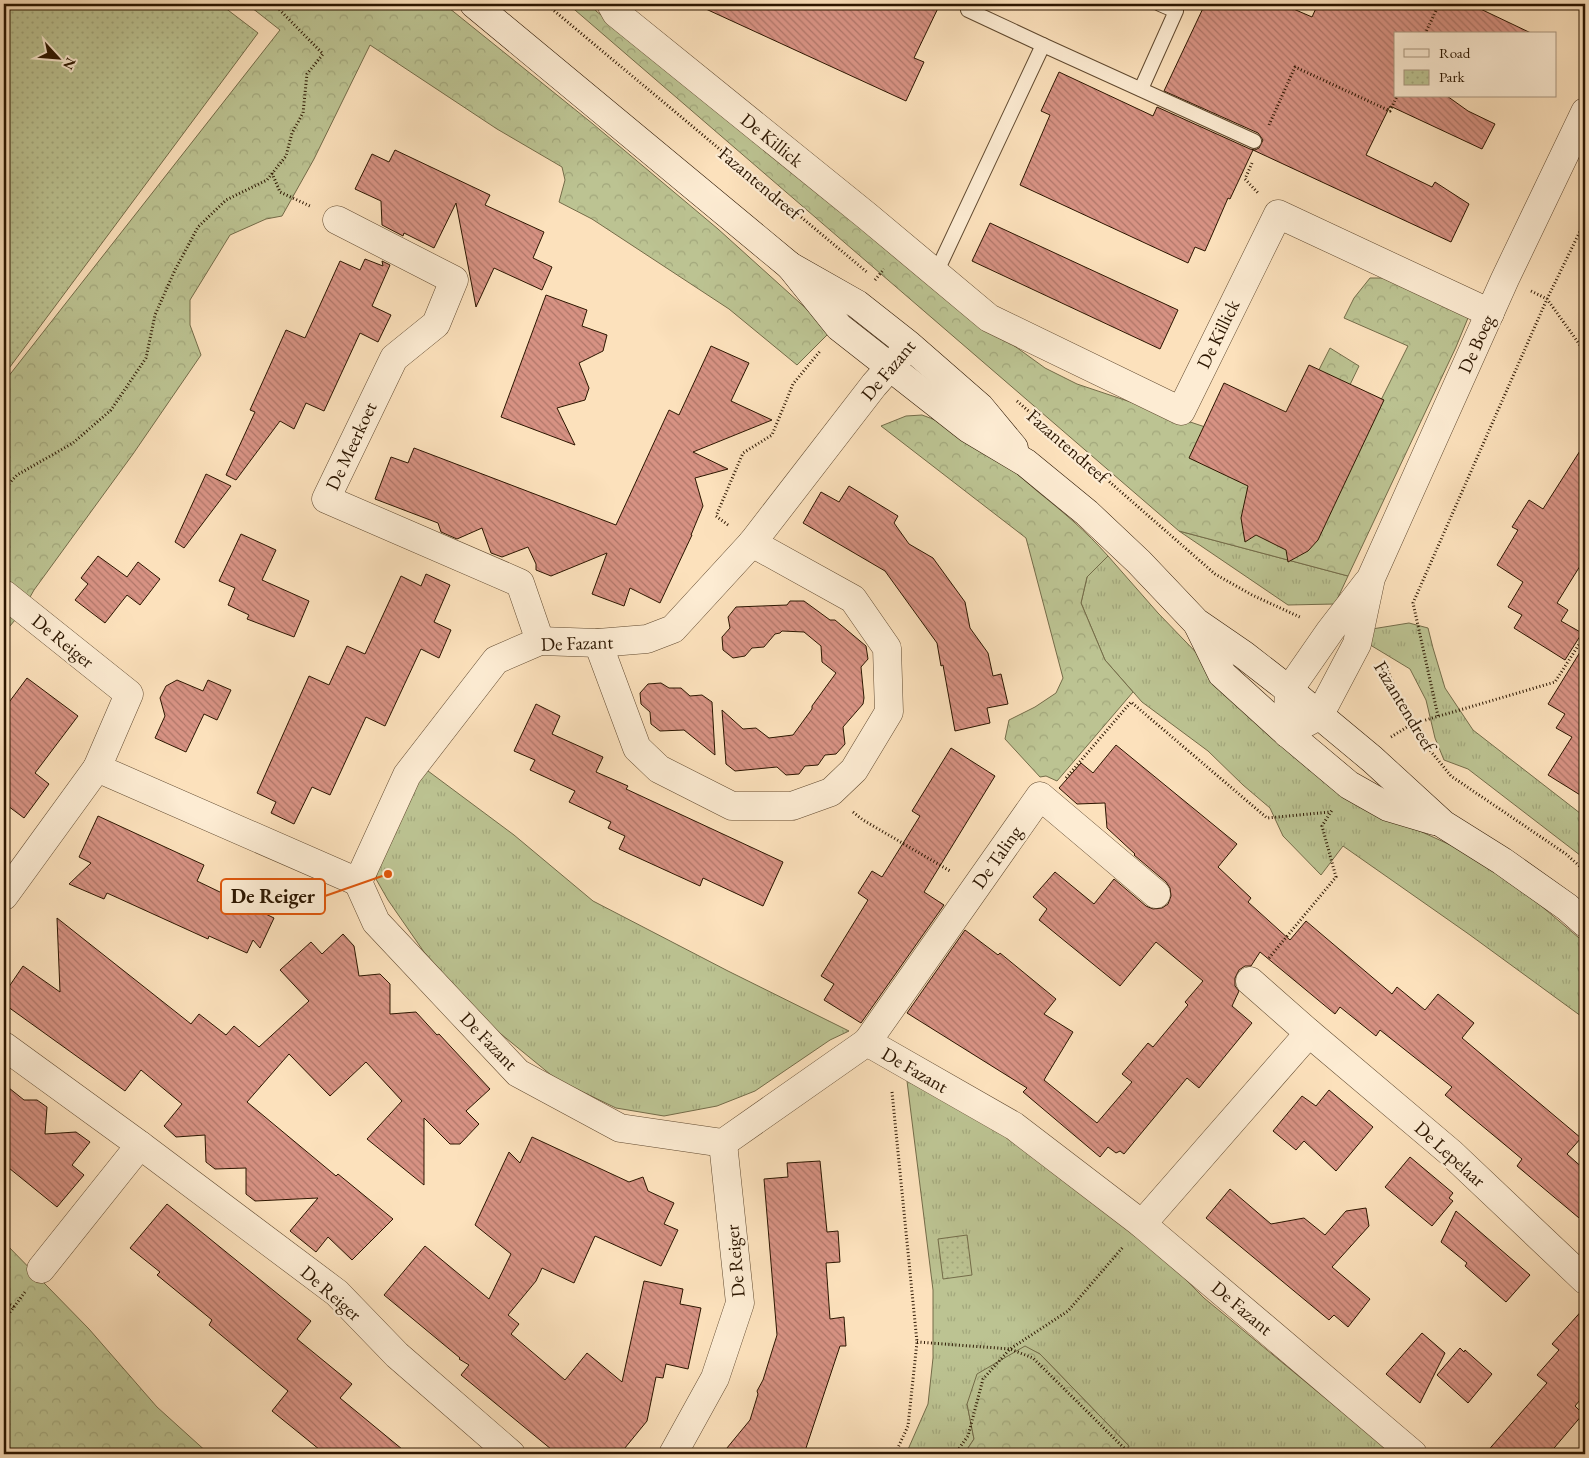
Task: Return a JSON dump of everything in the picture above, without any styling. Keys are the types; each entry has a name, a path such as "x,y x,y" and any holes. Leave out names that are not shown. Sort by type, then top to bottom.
{"street":[{"name":"Fazantendreef","path":"474,4 790,266 857,304 909,345 980,407 1026,463"},
{"name":"De Killick","path":"611,4 616,13 989,318 1181,410 1278,214"},
{"name":"De Boeg","path":"1319,716 1357,644 1371,578 1505,279 1585,112"},
{"path":"1278,214 1490,313"},
{"name":"De Meerkoet","path":"337,220 454,280 436,324 394,358 326,499 520,583 540,641"},
{"name":"Fazantendreef","path":"790,266 840,327 969,429 1026,463 1088,513 1139,562 1196,622 1244,655 1289,690 1372,759 1443,824 1502,861 1567,907 1585,923"},
{"name":"De Fazant","path":"909,345 889,367 752,543 673,629 646,639 598,643 540,641 496,660 407,775 358,882 376,922 518,1073 620,1128 722,1143 867,1042 1014,1126 1142,1224 1413,1454"},
{"path":"598,643 637,748 659,769 732,806 792,806 832,792 854,770 889,712 887,648 853,599 752,543"},
{"name":"De Boeg","path":"1289,690 1330,631 1371,578"},
{"name":"De Reiger","path":"4,594 129,694 97,768 4,896"},
{"name":"Fazantendreef","path":"1196,622 1222,674 1287,733 1349,785 1388,807 1443,824"},
{"path":"1287,733 1289,690"},
{"path":"1287,733 1319,716"},
{"path":"97,768 358,882"},
{"name":"De Taling","path":"867,1042 1040,796 1046,801"},
{"path":"1046,801 1156,894"},
{"name":"De Lepelaar","path":"1250,981 1451,1153 1585,1280"},
{"path":"1142,1224 1309,1033"},
{"name":"De Reiger","path":"4,1046 140,1144 337,1293 397,1355 511,1454"},
{"name":"De Reiger","path":"673,1454 715,1378 740,1303 722,1143"},
{"path":"41,1269 140,1144"}],"lane":[{"path":"971,4 968,10 1254,141"},
{"path":"1141,89 1176,11 1160,4"},
{"path":"936,273 1043,45"}],"path":[{"path":"4,489 17,475 73,443 111,410 146,358 155,315 175,270 198,227 226,200 267,180 286,156 292,133 303,113 307,74 323,54 274,4"},
{"name":"Fazantendreef","path":"546,4 883,286"},
{"path":"1426,32 1439,4"},
{"path":"1268,127 1295,67 1390,111 1396,98"},
{"path":"1253,162 1246,179 1278,214"},
{"path":"272,173 280,192 337,220"},
{"path":"1438,716 1413,603 1547,299 1585,221"},
{"path":"857,304 903,246"},
{"path":"1505,279 1547,299 1585,352"},
{"path":"752,543 716,516 743,453 772,435 794,384 840,327"},
{"name":"Fazantendreef","path":"1016,400 1214,574 1252,595 1330,631"},
{"name":"Fazantendreef","path":"1357,644 1382,659 1412,724 1451,776 1566,854 1585,871"},
{"path":"1046,801 1131,702 1267,818 1330,812"},
{"path":"832,792 863,820 977,886"},
{"path":"892,1086 917,1342 908,1426 895,1454"},
{"path":"955,1454 968,1436 983,1379 1010,1349 1068,1311 1142,1224"},
{"path":"4,1301 14,1307 4,1320"},
{"path":"917,1342 1010,1349 1033,1358 1130,1454"}],"green space":[{"path":"4,4 220,4 258,33 4,375"},
{"path":"247,4 444,4 593,124 718,229 831,331 797,365 729,309 592,219 559,202 565,180 562,167 497,129 370,45 314,159 282,216 266,219 230,235 190,300 190,325 201,355 133,454 34,590 21,613 4,633 4,382 280,30"},
{"path":"568,4 592,4 596,11 991,329 1045,368 1077,384 1226,434 1290,427 1330,348 1359,366 1310,468 1339,484 1408,346 1344,318 1354,298 1370,278 1393,278 1444,298 1468,318 1348,576 1179,531"},
{"path":"922,415 954,429 983,447 1074,522 1108,556 1087,577 1081,603 1105,660 1133,692 1057,781 1046,776 1040,777 1005,739 1009,720 1035,707 1056,693 1063,678 1026,538 881,426 906,416"},
{"path":"1179,531 1348,576 1335,604 1288,605"},
{"path":"1108,556 1158,613 1238,696 1400,822 1468,853 1520,888 1585,943 1585,1019 1343,846 1321,875 1283,836 1270,808 1208,751 1142,702 1105,660 1081,603 1087,577"},
{"path":"1409,623 1428,628 1445,688 1473,730 1585,817 1585,859 1468,769 1444,760 1435,738 1426,700 1410,669 1367,643 1372,629"},
{"path":"424,768 514,835 593,901 849,1031 830,1040 755,1091 717,1106 664,1116 616,1108 556,1079 490,1025 424,952 388,900 376,879 383,839"},
{"path":"907,1081 1046,1156 1137,1230 1204,1298 1393,1454 1124,1454 1129,1446 1040,1354 1025,1347 967,1404 974,1439 964,1454 906,1454 928,1404 933,1358 933,1290"},
{"path":"967,1235 972,1275 943,1279 938,1239"},
{"path":"4,1242 89,1329 157,1407 209,1454 4,1454"},
{"path":"1025,1346 1040,1354 1129,1446 1124,1454 964,1454 974,1439 967,1404 977,1374"}],"building":[{"path":"695,4 940,4 914,58 924,62 906,101"},
{"path":"1205,4 1282,4 1312,17 1318,4 1470,4 1529,32 1394,32 1394,98 1450,98 1468,111 1495,124 1482,149 1390,106 1366,155 1432,187 1435,182 1469,204 1451,242 1253,150 1230,199 1228,198 1205,251 1195,247 1188,263 1020,185 1050,115 1041,111 1059,72 1153,116 1157,107 1250,149 1255,150 1259,148 1263,140 1258,133 1164,91"},
{"path":"395,150 490,195 485,205 544,232 533,258 552,267 542,290 494,268 476,307 456,203 434,248 404,233 403,236 382,225 381,201 355,189 372,154 389,162"},
{"path":"990,223 1178,310 1160,349 972,261"},
{"path":"365,259 383,266 382,261 390,265 372,306 391,315 378,342 360,333 324,411 306,403 294,429 280,421 236,480 226,475 255,412 250,410 286,330 305,338 340,261 360,270"},
{"path":"546,295 587,310 582,326 607,335 603,351 579,363 589,388 585,400 557,408 575,445 501,417"},
{"path":"711,346 749,363 731,401 772,420 693,452 728,469 695,478 703,506 692,535 660,603 630,588 624,606 592,594 607,553 551,576 536,570 536,564 528,547 502,557 491,553 482,528 457,539 441,532 438,523 375,499 391,457 408,463 414,448 616,525 669,410 679,415"},
{"path":"1309,365 1384,400 1318,540 1308,551 1288,562 1286,550 1256,535 1245,542 1241,518 1248,486 1189,458 1224,383 1286,412"},
{"path":"1585,443 1585,558 1557,603 1568,610 1561,621 1582,633 1565,660 1514,628 1522,615 1508,607 1523,582 1497,565 1518,530 1512,527 1529,500 1543,509"},
{"path":"206,474 231,486 184,548 175,542"},
{"path":"849,486 898,516 894,523 909,544 933,558 965,602 970,628 988,653 993,676 1001,674 1008,704 987,708 990,723 955,731 937,643 885,571 803,523 821,492 839,502"},
{"path":"241,534 276,550 262,580 309,601 294,637 247,619 249,615 228,605 235,588 219,581"},
{"path":"98,556 127,577 138,562 160,579 140,605 127,595 105,623 75,600 88,584 81,578"},
{"path":"426,574 450,585 434,622 451,630 439,658 421,649 385,726 366,717 330,795 312,787 294,824 271,813 276,802 257,793 309,676 329,685 347,646 365,654 401,576 421,586"},
{"path":"790,601 804,601 830,620 835,620 866,646 868,659 861,667 863,704 843,727 845,744 836,754 825,755 818,765 805,766 799,774 786,775 777,767 735,771 726,764 722,710 743,729 756,728 769,738 793,735 836,673 822,662 821,646 804,632 782,631 775,634 764,647 752,648 745,656 733,658 723,650 722,637 730,628 728,617 736,607 787,605"},
{"path":"1585,644 1585,798 1548,775 1572,737 1556,728 1565,714 1548,704"},
{"path":"27,678 78,716 35,773 49,784 24,818 4,803 4,709"},
{"path":"177,680 203,691 208,680 231,690 217,720 204,714 186,752 155,738 165,716 160,698 166,686"},
{"path":"661,683 669,688 681,688 690,696 702,695 712,702 715,755 684,730 660,731 651,724 650,712 641,704 640,693 648,684"},
{"path":"536,704 560,716 552,734 603,757 596,772 628,786 626,789 783,862 763,906 703,878 700,886 619,849 625,836 608,828 611,822 569,802 575,791 530,770 535,760 514,751"},
{"path":"1116,745 1237,844 1218,867 1251,898 1248,902 1290,940 1306,921 1392,994 1397,987 1425,1010 1438,994 1474,1023 1462,1038 1581,1138 1567,1154 1585,1170 1585,1223 1517,1166 1522,1159 1445,1095 1452,1087 1380,1030 1376,1036 1340,1007 1335,1014 1260,952 1251,966 1245,966 1239,970 1235,978 1235,986 1239,991 1232,1006 1252,1023 1199,1088 1187,1078 1124,1154 1120,1151 1116,1153 1108,1147 1100,1157 1023,1092 1027,1088 907,1013 965,930 998,955 1000,953 1056,999 1044,1014 1073,1032 1044,1080 1097,1123 1132,1082 1122,1074 1148,1043 1153,1047 1188,1005 1185,1002 1203,981 1156,942 1120,986 1039,920 1047,909 1033,897 1055,872 1094,904 1114,879 1146,906 1153,909 1162,908 1168,904 1171,896 1170,888 1166,882 1134,855 1107,828 1105,803 1077,804 1059,788 1081,763 1093,773"},
{"path":"951,748 995,776 924,892 944,905 861,1023 824,1000 834,984 821,976 868,900 858,893 872,871 882,877 920,816 912,811"},
{"path":"98,816 204,865 197,881 274,918 260,948 253,940 247,953 209,936 208,939 107,893 104,899 69,884 91,863 79,857"},
{"path":"57,918 191,1024 199,1014 226,1035 234,1026 259,1047 309,1001 280,970 311,942 322,954 343,934 354,946 359,976 380,974 390,984 390,1014 416,1012 490,1089 466,1111 479,1124 460,1144 450,1144 424,1118 424,1185 367,1139 402,1101 366,1062 330,1096 289,1054 247,1102 336,1176 338,1174 393,1219 352,1260 328,1237 316,1252 290,1231 318,1198 255,1201 246,1194 246,1168 215,1169 206,1162 205,1135 176,1137 164,1126 182,1104 141,1070 125,1091 4,1004 4,994 23,966 60,992"},
{"path":"4,1084 24,1100 37,1100 47,1107 45,1134 76,1132 90,1142 72,1165 84,1175 57,1207 4,1164"},
{"path":"1329,1090 1373,1127 1336,1171 1304,1141 1296,1150 1273,1131 1302,1096 1316,1106"},
{"path":"532,1137 629,1182 643,1177 648,1191 674,1203 664,1224 678,1230 661,1266 595,1236 574,1283 542,1268 536,1281 508,1315 519,1324 511,1334 565,1380 587,1353 622,1382 644,1281 683,1289 680,1304 701,1308 688,1369 666,1364 663,1378 656,1377 647,1421 620,1454 557,1454 461,1375 469,1365 459,1359 384,1295 425,1246 489,1299 511,1254 475,1225 509,1152 520,1163"},
{"path":"1410,1157 1453,1193 1449,1198 1453,1201 1432,1226 1385,1187"},
{"path":"820,1161 827,1232 838,1231 840,1262 826,1263 830,1319 844,1317 846,1346 840,1346 804,1454 722,1454 750,1420 758,1394 757,1391 763,1380 777,1335 764,1179 788,1177 787,1163"},
{"path":"1230,1189 1271,1224 1304,1218 1325,1235 1346,1211 1366,1208 1369,1226 1332,1267 1370,1299 1348,1327 1334,1315 1329,1320 1206,1218"},
{"path":"167,1204 311,1321 297,1339 352,1384 340,1398 408,1454 325,1454 272,1411 288,1391 209,1325 212,1320 157,1275 160,1272 130,1248"},
{"path":"1456,1211 1530,1275 1506,1302 1465,1266 1467,1263 1441,1242"},
{"path":"1585,1307 1585,1394 1575,1406 1583,1414 1549,1454 1485,1454 1547,1383 1537,1375 1559,1350 1552,1344"},
{"path":"1422,1333 1445,1353 1420,1403 1386,1374"},
{"path":"1460,1348 1464,1352 1465,1350 1492,1374 1468,1403 1437,1375"}],"place":[{"name":"De Reiger","path":"388,874"}]}
